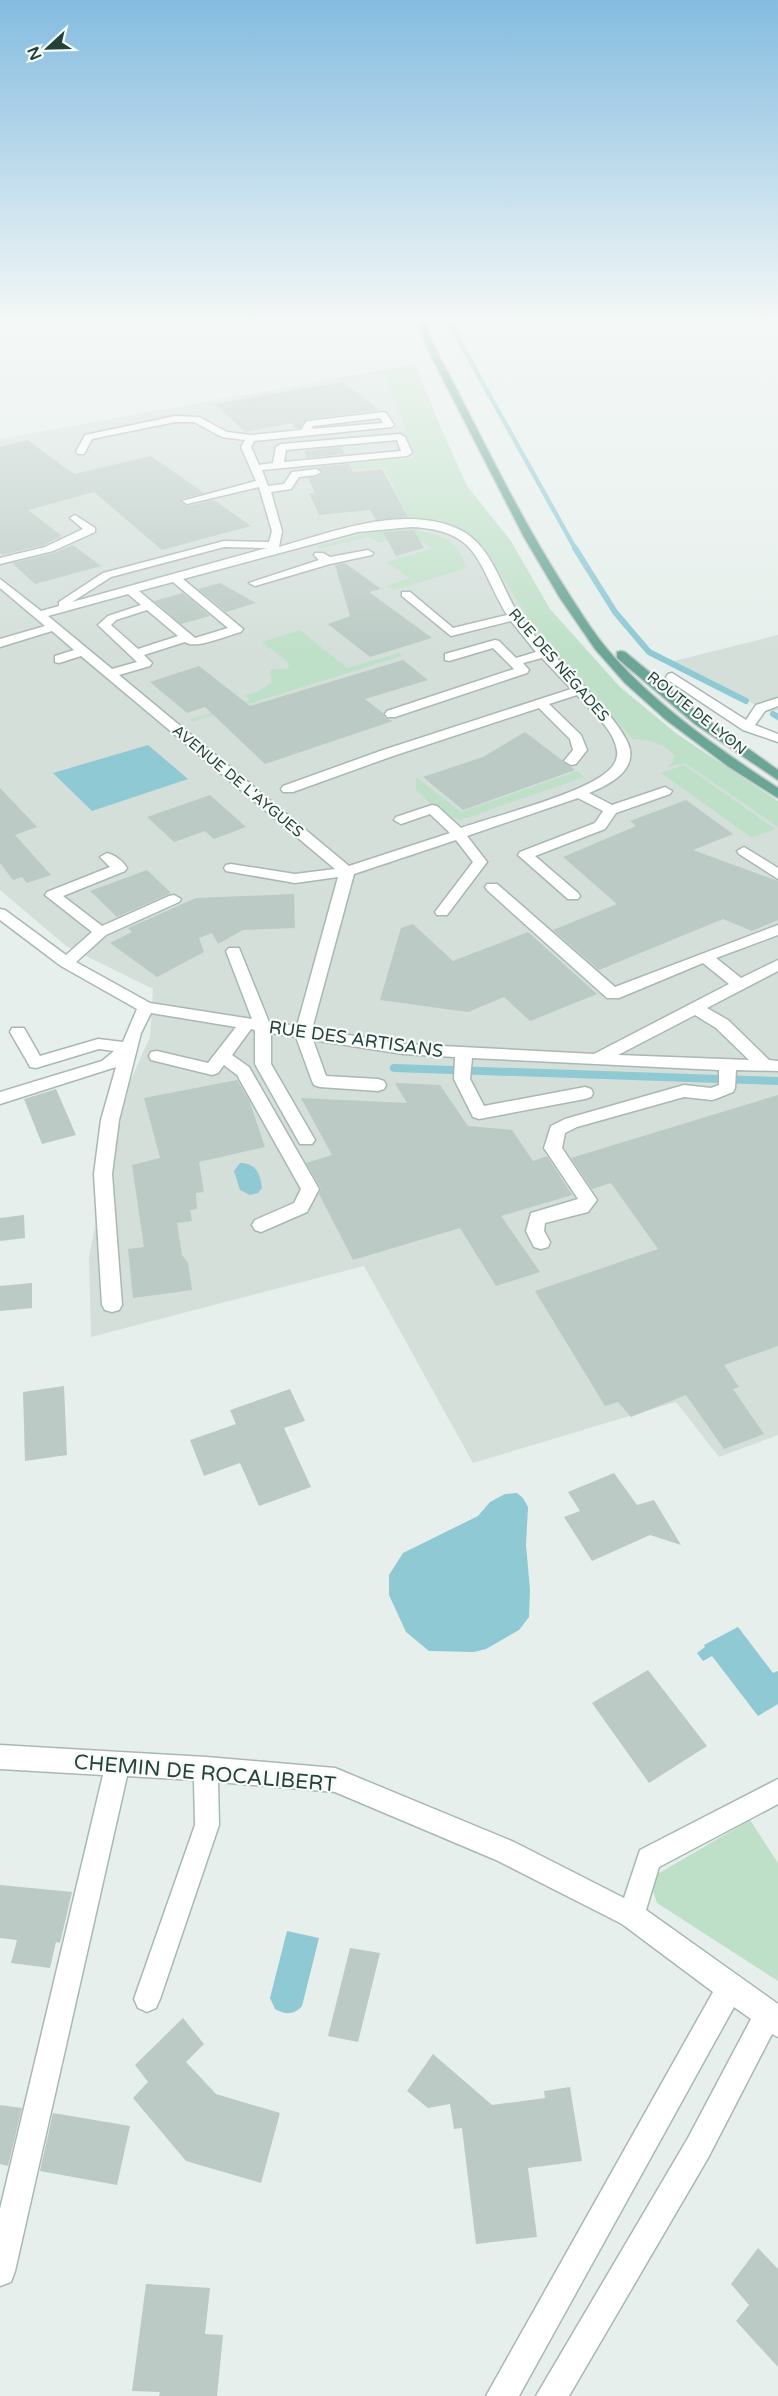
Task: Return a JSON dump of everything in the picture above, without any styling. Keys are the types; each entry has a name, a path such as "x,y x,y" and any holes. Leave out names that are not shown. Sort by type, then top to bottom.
{"main road":[{"name":"ROUTE DE LYON","path":"474,431 532,543 581,621 609,659 651,702 693,735 778,794"},
{"name":"ROUTE DE LYON","path":"581,621 654,685 778,776"}],"street":[{"path":"81,452 88,437 118,431"},
{"path":"217,431 225,435 251,438 320,431"},
{"path":"255,468 276,466 340,459 407,453 400,437 281,447 280,461 276,466"},
{"path":"57,610 71,597 107,575 224,544 273,549 277,531 263,486 246,447 251,438"},
{"path":"187,501 263,486 287,487 296,474 324,471"},
{"path":"0,561 49,549 91,530 75,518"},
{"name":"RUE DES NÉGADES","path":"38,615 175,579 273,549 357,530 390,524 425,525 448,530 464,536 480,554 514,617 609,723 619,736 625,751 622,764 614,774 577,792 347,872 300,879 231,868"},
{"path":"302,544 328,561"},
{"path":"255,583 328,561 368,553"},
{"path":"130,590 193,642 237,629 175,579"},
{"name":"AVENUE DE L'AYGUES","path":"0,582 347,872"},
{"path":"406,594 452,632 514,617"},
{"path":"110,674 146,663 105,626 112,618 149,606"},
{"path":"0,643 53,627"},
{"path":"135,654 187,637"},
{"path":"391,714 523,670 495,644 449,657"},
{"path":"59,659 82,651"},
{"path":"514,662 545,653"},
{"path":"672,677 748,727 778,738"},
{"path":"288,789 388,753 578,691"},
{"path":"748,727 760,708 778,702"},
{"path":"541,703 576,738 580,750 571,761"},
{"path":"573,896 525,855 600,826 611,810 664,790"},
{"path":"577,792 611,810"},
{"path":"401,820 432,809 458,833 480,862 442,912"},
{"path":"744,851 778,875"},
{"path":"101,932 52,895 120,868 107,857"},
{"path":"347,872 303,1034 320,1081 378,1085"},
{"path":"492,887 613,994 778,930"},
{"path":"66,963 101,932 174,899"},
{"name":"RUE DES ARTISANS","path":"0,913 66,963 146,1007 403,1049 771,1066"},
{"path":"234,951 255,1025 263,1064 306,1140"},
{"path":"705,957 738,984"},
{"path":"596,1059 778,965"},
{"path":"112,1305 103,1174 110,1120 133,1033 146,1007"},
{"path":"695,1008 722,1024 771,1066"},
{"path":"157,1056 212,1069 222,1056 255,1025"},
{"path":"18,1032 36,1063 98,1044 129,1048"},
{"path":"0,1098 108,1065 129,1048"},
{"path":"464,1052 462,1079 479,1113 585,1093"},
{"path":"222,1056 243,1071 310,1189 301,1207 261,1225"},
{"path":"541,1242 536,1231 537,1218 582,1207 588,1200 553,1148 557,1130 570,1123 684,1091 712,1094 727,1088 728,1065"},
{"name":"CHEMIN DE ROCALIBERT","path":"0,1757 206,1768 335,1780 505,1851 631,1915 773,2018"},
{"path":"0,2271 118,1764"},
{"path":"147,1999 207,1825 206,1768"},
{"path":"631,1915 649,1859 778,1791"},
{"path":"502,2396 731,1987"},
{"path":"552,2396 773,2018"}],"shaded area":[{"path":"45,431 442,431 473,512 571,644 681,747 778,810 778,1435 719,1457 676,1402 473,1463 364,1266 91,1337 89,1256 101,1199 113,1168 123,1097 150,1037 153,989 66,946 0,890 0,439"},
{"path":"778,635 778,710 770,712 670,662"}],"green space":[{"path":"442,431 467,486 511,541 550,609 620,687 677,734 778,801 778,827 685,763 666,768 673,762 674,755 665,747 650,741 633,739 571,674 533,626 484,547 461,530 443,524 410,520 384,467 328,472 328,466 415,458 406,434 277,442"},
{"path":"411,529 446,539 458,550 467,568 394,590 386,586 410,578 386,562 433,548 408,537 380,543 368,537 319,549 318,546 378,530"},
{"path":"300,630 347,668 399,653 402,656 191,722 191,719 250,700 245,695 257,692 272,682 270,670 289,668 288,662 262,642"},
{"path":"684,765 775,829 752,838 661,773"},
{"path":"577,771 584,777 461,820 444,816 416,790 416,777 461,812"},
{"path":"750,1820 778,1863 778,1981 657,1903 649,1879"}],"water":[{"path":"148,745 188,779 92,811 53,773"},
{"path":"240,1163 250,1165 256,1170 262,1188 258,1193 250,1195 240,1190 234,1171"},
{"path":"517,1493 528,1507 526,1545 530,1590 529,1617 519,1630 486,1649 474,1652 429,1651 406,1632 389,1595 389,1575 403,1553 478,1516 490,1502 505,1494"},
{"path":"738,1627 773,1673 778,1671 778,1704 758,1716 712,1656 703,1661 697,1653 705,1647 704,1645"},
{"path":"287,1931 319,1938 302,2006 289,2013 275,2009 270,1998"}],"building":[{"path":"27,440 74,474 151,456 204,493 181,499 181,503 188,506 214,500 251,526 162,550 94,492 28,510 62,536 44,545 2,555 0,553 0,447"},
{"path":"341,447 345,454 307,458 304,451"},
{"path":"349,464 353,472 382,469 408,517 376,520 370,510 319,515 309,493 315,493 308,478 317,477 323,473 317,467"},
{"path":"414,530 424,548 396,556 383,532"},
{"path":"73,545 101,566 35,584 12,563 54,553"},
{"path":"345,563 381,589 369,592 432,638 370,657 328,624 350,616 335,565"},
{"path":"220,583 256,603 226,612 198,589"},
{"path":"183,593 210,616 181,624 154,601"},
{"path":"403,660 428,680 365,699 383,713 385,718 393,721 265,764 205,707 187,713 150,682 199,666 250,706"},
{"path":"525,732 575,770 463,810 423,777 483,757"},
{"path":"0,788 37,827 15,835 51,875 27,883 22,877 13,880 0,863"},
{"path":"210,795 246,827 214,839 205,831 174,842 147,817"},
{"path":"686,800 733,834 693,850 778,881 778,920 752,931 723,919 599,970 553,930 617,904 563,857 636,826 630,821"},
{"path":"147,870 171,893 117,917 90,891"},
{"path":"294,894 295,928 243,930 218,944 212,933 199,938 204,952 157,977 110,943 132,932 128,928 196,898"},
{"path":"413,924 453,961 528,932 597,994 530,1021 504,997 468,1012 380,1000 401,928"},
{"path":"237,1080 249,1100 265,1147 199,1162 204,1192 196,1193 197,1209 190,1210 192,1221 177,1223 182,1255 188,1263 192,1290 133,1298 128,1249 144,1247 132,1165 160,1158 144,1098"},
{"path":"395,1083 440,1085 468,1126 512,1130 533,1161 547,1156 572,1195 501,1216 540,1272 496,1286 460,1228 353,1260 319,1194 321,1188 306,1163 332,1155 301,1098 407,1103"},
{"path":"56,1089 76,1135 42,1144 24,1099"},
{"path":"778,1095 778,1346 724,1365 739,1387 733,1389 764,1434 724,1449 686,1395 631,1417 618,1402 605,1406 535,1291 658,1249 611,1183 592,1189 571,1158"},
{"path":"24,1215 25,1238 0,1241 0,1218"},
{"path":"32,1283 32,1308 0,1311 0,1286"},
{"path":"64,1386 67,1455 25,1461 23,1392"},
{"path":"290,1389 305,1421 284,1428 311,1487 259,1506 240,1463 204,1476 190,1440 236,1424 230,1410"},
{"path":"614,1473 637,1505 654,1500 681,1545 650,1535 592,1561 564,1517 580,1511 568,1492"},
{"path":"648,1670 707,1746 649,1783 592,1703"},
{"path":"0,1885 72,1892 60,1943 56,1942 50,1968 11,1963 17,1940 0,1938"},
{"path":"350,1948 380,1953 358,2042 328,2036"},
{"path":"183,2018 204,2044 186,2062 216,2094 280,2113 261,2183 186,2161 133,2098 148,2082 135,2065"},
{"path":"433,2054 492,2105 545,2098 544,2091 570,2087 582,2161 528,2168 537,2237 476,2244 462,2128 454,2129 450,2104 428,2108 407,2091"},
{"path":"0,2105 22,2108 8,2166 0,2164"},
{"path":"53,2113 130,2126 117,2185 40,2171"},
{"path":"758,2248 778,2269 778,2367 736,2321 749,2305 731,2284"},
{"path":"146,2284 210,2288 205,2334 223,2335 217,2396 159,2396 160,2392 132,2391"}],"waterway":[{"path":"509,431 576,550"},
{"path":"575,548 615,612 649,652 746,701"},
{"path":"773,714 778,717"},
{"path":"394,1068 778,1081"}]}
